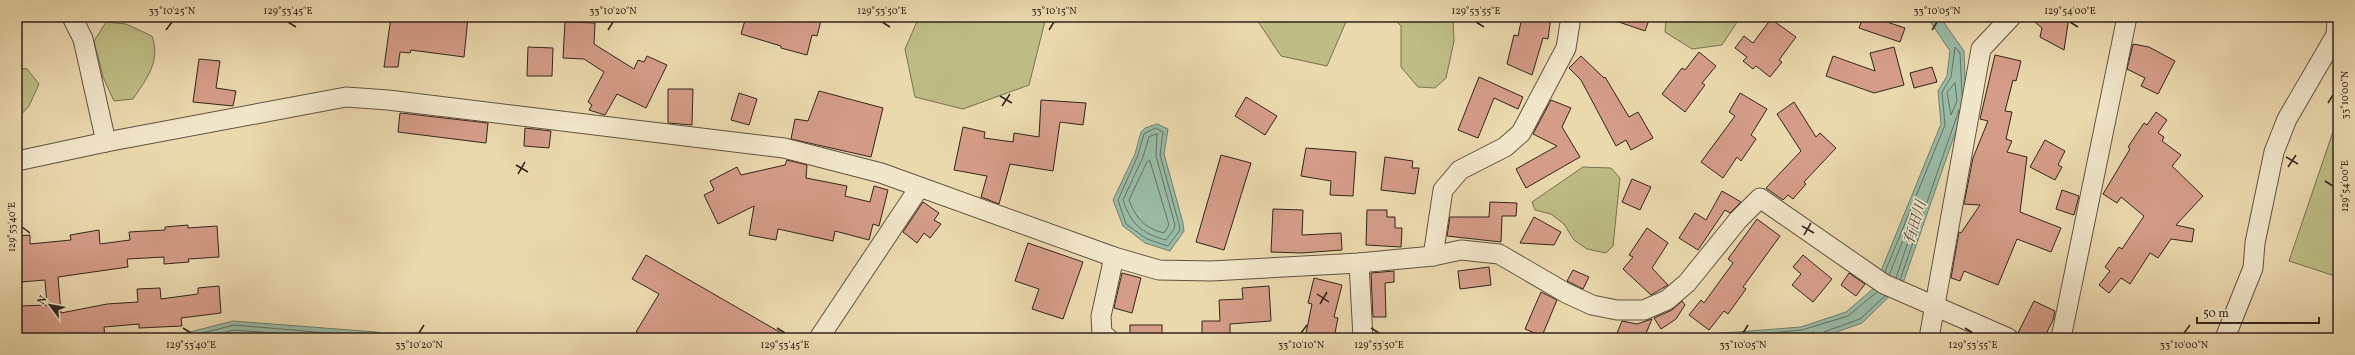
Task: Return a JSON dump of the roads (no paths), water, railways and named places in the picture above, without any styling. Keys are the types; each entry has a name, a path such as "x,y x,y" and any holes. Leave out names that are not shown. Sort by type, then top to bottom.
{"street":[{"path":"72,17 83,39 106,142"},
{"path":"1433,256 1443,190 1460,170 1505,147 1521,133 1566,48 1571,17"},
{"path":"1929,338 1981,49 2011,17"},
{"path":"2061,338 2127,17"},
{"path":"2225,338 2253,268 2256,243 2274,152 2287,119 2336,35 2337,26"},
{"path":"17,161 106,142 346,98 388,100 784,148 881,173 1114,258 1160,270 1182,272 1359,263 1433,256 1461,250 1499,254 1566,293 1592,305 1617,310 1644,310 1667,300 1687,283 1738,220 1760,198 1884,284 1934,304 2008,338"},
{"path":"819,338 919,188"},
{"path":"1108,338 1102,334 1101,316 1114,258"},
{"path":"1359,263 1363,338"}],"water":[{"name":"有田川","path":"1927,17 1940,17 1964,51 1966,102 1903,283 1862,323 1820,338 1701,338 1712,334 1801,327 1846,312 1874,288 1941,124 1938,91 1947,76 1950,51"},
{"path":"1157,124 1168,129 1164,154 1184,231 1170,251 1145,243 1123,226 1113,200 1135,154 1141,132 1145,128"},
{"path":"233,321 376,332 403,338 166,338"}]}
